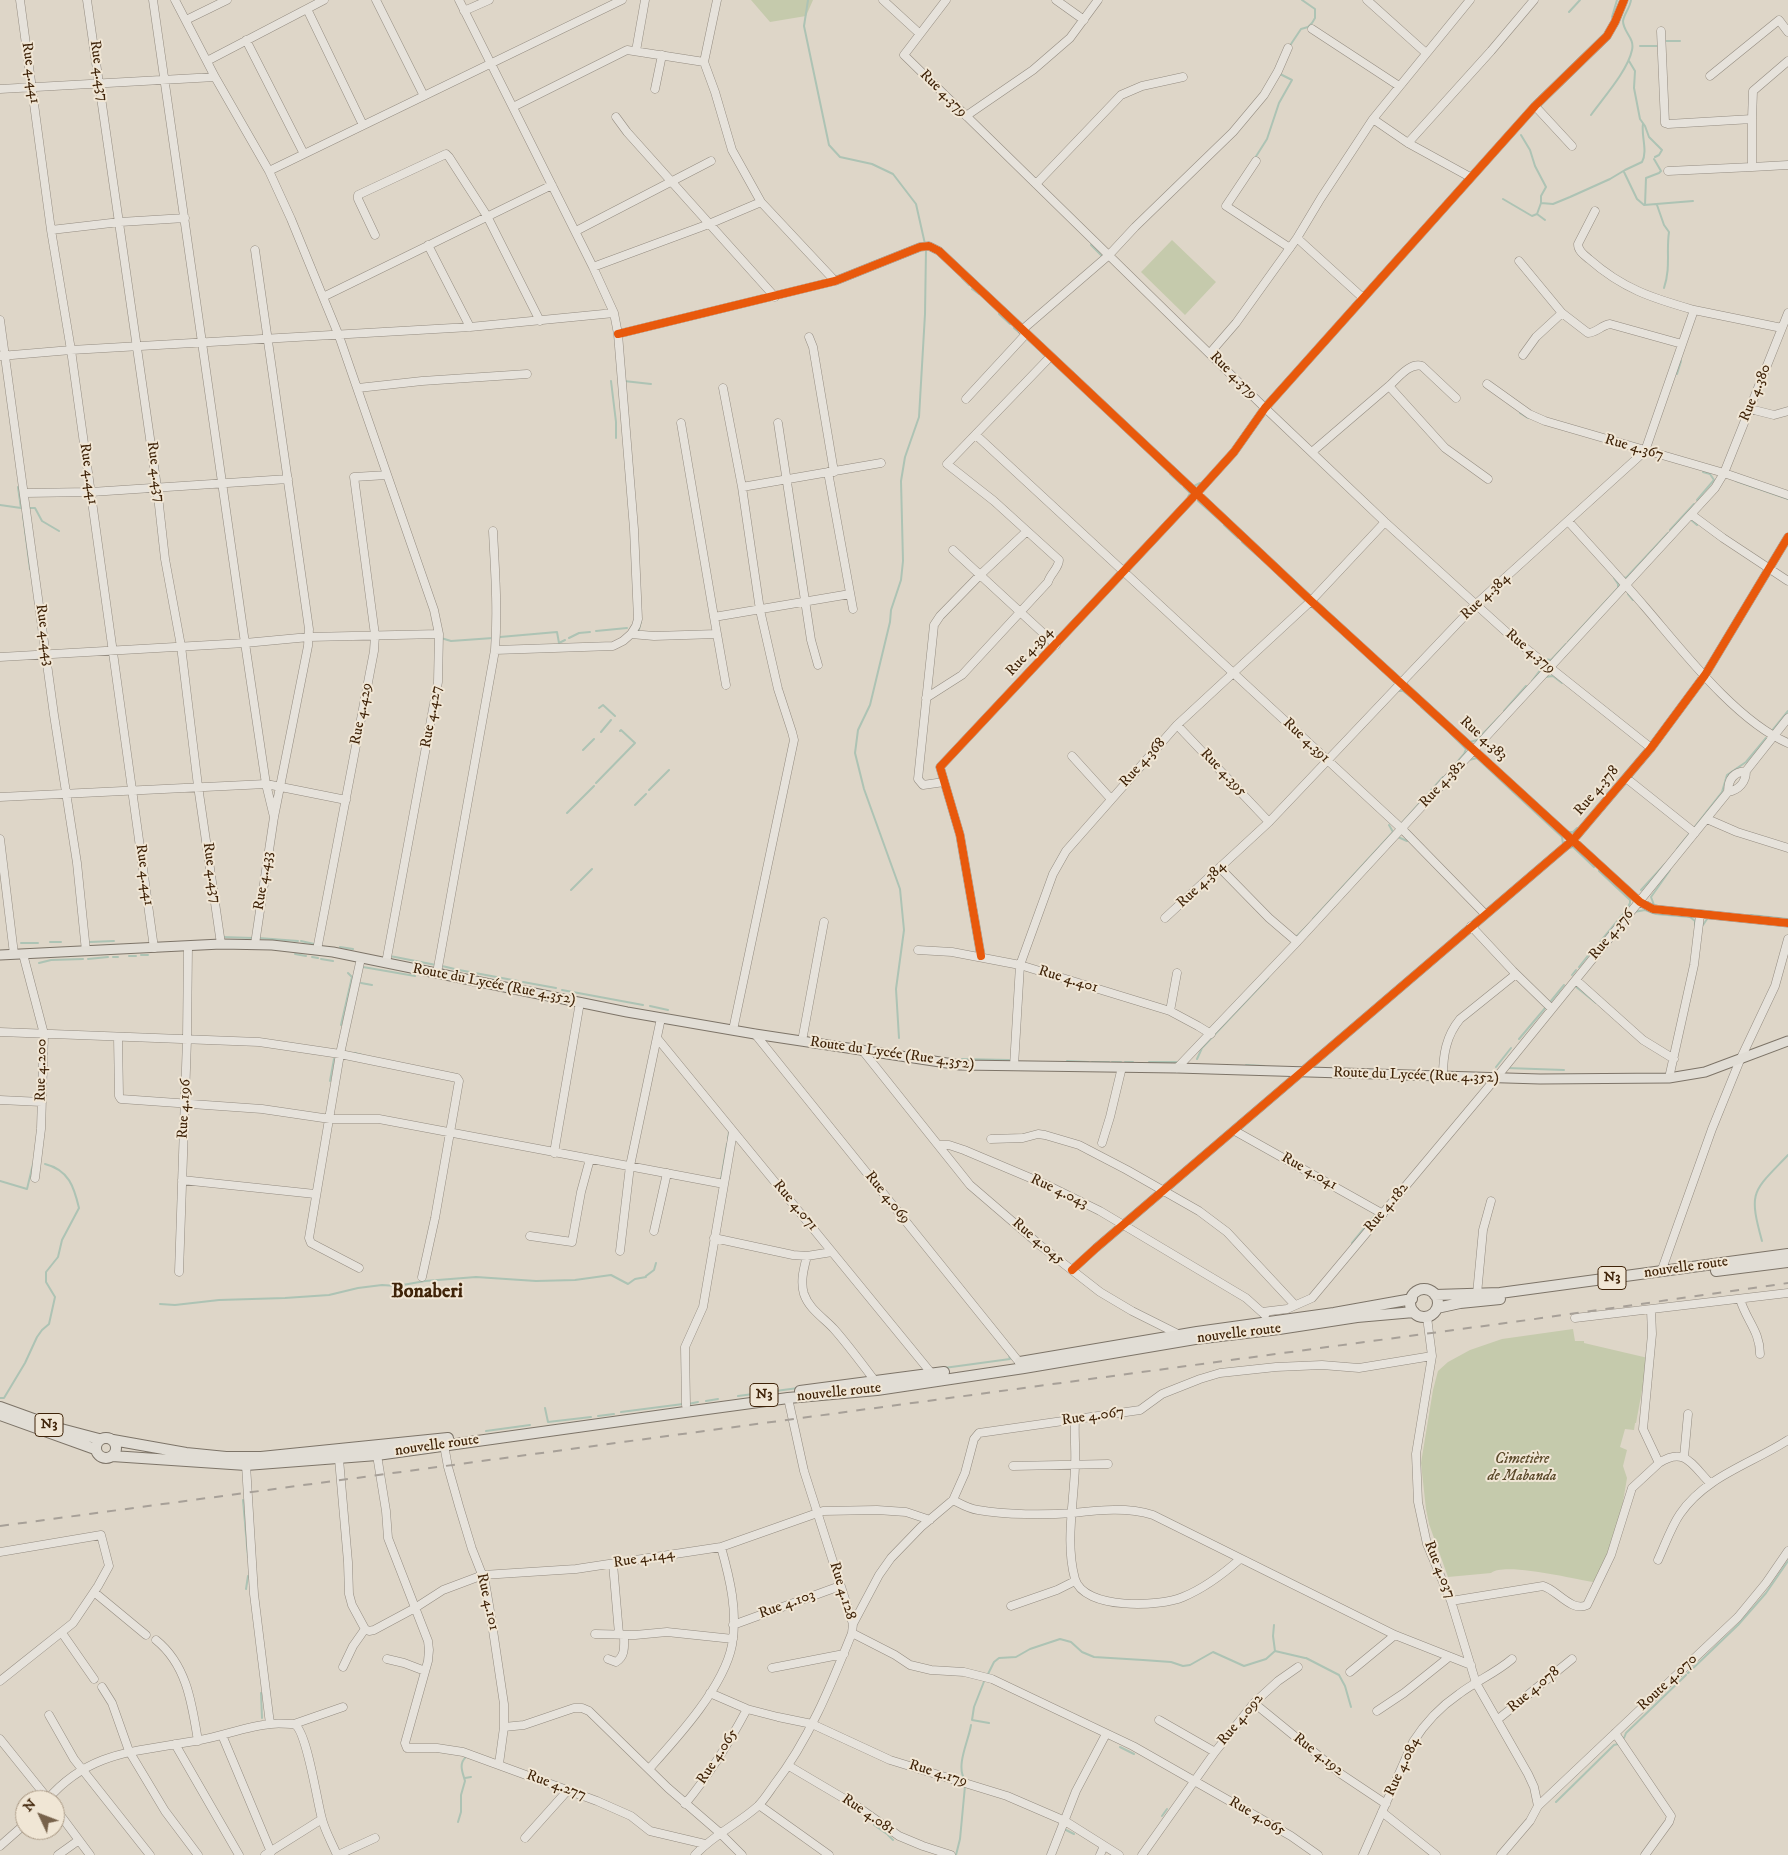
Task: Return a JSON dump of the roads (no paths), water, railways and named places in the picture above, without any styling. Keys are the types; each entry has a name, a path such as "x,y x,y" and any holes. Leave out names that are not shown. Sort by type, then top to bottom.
{"highway":[{"name":"nouvelle route","path":"1437,1308 1460,1303 1700,1270 1788,1254"},
{"name":"nouvelle route","path":"1435,1295 1500,1293 1661,1272 1788,1262"},
{"path":"1422,1290 1429,1290 1438,1301 1437,1308 1433,1314 1426,1317 1420,1316 1414,1312 1411,1306 1412,1298 1422,1290"},
{"name":"nouvelle route","path":"113,1440 186,1453 226,1457 261,1457 409,1443 1019,1362 1180,1335 1334,1313 1412,1298"},
{"name":"nouvelle route","path":"112,1456 246,1466 377,1455 788,1398 877,1390 1195,1340 1357,1317 1414,1312"},
{"name":"N3","path":"0,1407 97,1444"},
{"name":"N3","path":"0,1415 97,1444"},
{"path":"109,1438 113,1440 116,1448 112,1456 101,1457 97,1444 109,1438"}],"main road":[{"name":"Route du Lycée (Rue 4.352)","path":"0,954 221,944 292,946 661,1018 960,1065 1177,1068 1496,1078 1566,1075 1617,1082 1658,1080 1705,1072 1788,1042"}],"street":[{"name":"Rue 4.441","path":"20,0 51,230 72,350 154,948"},
{"name":"Rue 4.437","path":"87,0 157,487 165,559 181,646 198,786 221,944"},
{"path":"154,0 245,643 266,784 274,817"},
{"name":"Rue 4.427","path":"175,0 215,77 269,171 291,219 339,336 434,610 439,634 438,682 386,963"},
{"path":"186,20 227,0"},
{"path":"207,61 324,0"},
{"path":"376,0 424,96"},
{"path":"459,0 576,231 614,313 618,334 634,529 638,619 631,634 623,641 613,646 495,650"},
{"path":"464,11 489,0"},
{"path":"269,171 622,0"},
{"path":"636,51 645,0"},
{"path":"618,334 835,281 761,202 732,150 704,62 717,0"},
{"path":"883,0 920,34"},
{"name":"Rue 4.379","path":"946,0 904,55 1265,408 1385,522 1550,669 1651,748"},
{"path":"1056,0 1084,20"},
{"path":"966,116 1033,70 1070,38 1098,0"},
{"path":"1367,0 1426,53"},
{"path":"1210,353 1236,323 1297,238 1373,119 1470,0"},
{"path":"1408,143 1491,52 1534,0"},
{"name":"Rue 4.394","path":"981,956 960,835 940,767 1056,645 1234,452 1265,408 1470,177 1535,106 1607,36 1624,0"},
{"path":"307,9 363,125"},
{"path":"1710,76 1779,20 1788,32"},
{"path":"1312,28 1399,86"},
{"path":"1661,31 1665,123 1752,119"},
{"path":"246,40 304,154"},
{"path":"966,399 1024,332 1109,255 1135,227 1234,132 1264,95 1278,71 1288,48"},
{"path":"513,107 627,50 704,62"},
{"path":"655,89 662,55"},
{"path":"1752,168 1753,91 1788,61"},
{"path":"0,89 215,77"},
{"path":"1036,184 1121,95 1142,86 1183,77"},
{"path":"1535,106 1572,146"},
{"path":"616,117 671,182 775,297"},
{"path":"1373,119 1408,143 1470,177"},
{"path":"375,235 358,199 358,195 446,154 487,216 540,321"},
{"path":"1256,160 1226,206 1290,248"},
{"path":"576,231 711,161"},
{"path":"1668,171 1788,165"},
{"path":"322,297 552,184"},
{"path":"593,267 709,224 761,202"},
{"path":"1595,211 1578,244 1579,250 1598,267 1630,288 1662,301 1694,310 1782,328"},
{"path":"51,230 120,222 185,218"},
{"path":"1297,238 1363,298"},
{"path":"428,245 470,327"},
{"name":"Rue 4.383","path":"835,281 920,247 929,246 939,251 1311,601 1640,902 1653,909 1788,923"},
{"name":"Rue 4.433","path":"255,250 309,629 274,817 255,944"},
{"path":"1519,261 1562,313 1588,333 1591,334 1610,324 1682,344"},
{"name":"Rue 4.384","path":"1165,918 1269,822 1476,605 1645,451 1694,310"},
{"path":"3,356 72,350 470,327 614,313"},
{"path":"1523,355 1536,337 1562,313"},
{"name":"Rue 4.380","path":"1724,473 1788,313"},
{"name":"Rue 4.443","path":"0,320 3,356 25,492 77,863 86,950"},
{"path":"809,337 814,347 831,472 853,609"},
{"path":"926,698 962,675 1048,582 1049,577 1059,562 994,501 947,464 1050,357"},
{"path":"1312,452 1412,366 1417,364 1422,366 1456,398"},
{"path":"358,388 422,381 527,374"},
{"name":"Rue 4.367","path":"1487,384 1529,414 1545,421 1724,473 1788,495"},
{"path":"1389,386 1445,448 1488,479"},
{"path":"723,388 742,487 760,610 778,689 794,740 733,1030"},
{"path":"1750,408 1774,415 1788,411"},
{"path":"681,423 726,685"},
{"path":"778,423 811,640 818,665"},
{"name":"Rue 4.391","path":"976,435 1402,830 1485,914"},
{"path":"742,487 881,463"},
{"name":"Rue 4.382","path":"1177,1068 1402,830 1692,515 1716,488 1724,473"},
{"name":"Rue 4.429","path":"317,950 374,651 375,635 354,477 387,475"},
{"path":"25,492 91,492 288,479"},
{"path":"1692,515 1788,581"},
{"path":"1568,521 1705,676 1759,727 1773,737 1788,743"},
{"name":"Rue 4.368","path":"1014,1066 1020,965 1052,874 1066,851 1177,725 1311,601 1385,522"},
{"path":"437,973 495,650 497,630 493,531"},
{"path":"944,782 923,785 918,779 936,620 1005,550 1027,531"},
{"name":"Rue 4.378","path":"1072,1270 1573,840 1651,748 1705,676 1788,537"},
{"path":"953,550 1056,645"},
{"path":"714,617 850,594"},
{"path":"0,657 245,643 309,637 439,634"},
{"path":"631,634 654,636 717,634"},
{"path":"1746,771 1736,772 1731,778 1728,792 1736,790 1743,783 1746,771 1788,718"},
{"name":"Rue 4.395","path":"1177,725 1269,822"},
{"path":"1072,756 1111,799"},
{"path":"1626,778 1695,833"},
{"path":"0,797 66,792 266,784 346,800"},
{"name":"Rue 4.376","path":"1496,1078 1728,792"},
{"path":"1707,819 1736,832 1788,848"},
{"name":"Rue 4.200","path":"0,839 18,954 44,1034 41,1129 35,1178"},
{"path":"1220,868 1269,918 1297,942"},
{"path":"1669,1078 1694,965 1700,915"},
{"path":"802,1041 824,922"},
{"path":"1471,926 1552,1009"},
{"path":"1661,1272 1712,1129 1740,1060 1774,986 1788,939"},
{"name":"Rue 4.196","path":"178,1272 187,1039 188,946"},
{"name":"Rue 4.401","path":"918,950 981,956 1020,965 1170,1011 1211,1034"},
{"path":"359,1268 309,1241 315,1194 330,1119 340,1054 361,958"},
{"path":"1170,1011 1178,973"},
{"path":"1443,1076 1444,1050 1455,1024 1516,974"},
{"path":"1576,980 1643,1040 1674,1059"},
{"path":"554,1153 580,1002"},
{"path":"620,1251 630,1166 661,1018"},
{"path":"0,1032 267,1043 340,1054 457,1078 459,1080 435,1218 422,1277"},
{"name":"Rue 4.069","path":"754,1034 1019,1362"},
{"path":"118,1037 119,1097 121,1099 262,1109 330,1119 369,1118 724,1184"},
{"name":"Rue 4.071","path":"657,1038 932,1374"},
{"path":"863,1051 938,1145"},
{"path":"1102,1143 1122,1067"},
{"name":"Rue 4.182","path":"1262,1312 1287,1309 1312,1298 1496,1078"},
{"path":"0,1100 42,1102"},
{"name":"Rue 4.041","path":"1235,1131 1383,1214"},
{"path":"686,1405 685,1347 703,1308 733,1132"},
{"path":"991,1139 1000,1137 1023,1138 1045,1134 1094,1152 1199,1211 1227,1232 1295,1305"},
{"name":"Rue 4.043","path":"938,1145 949,1145 964,1150 1047,1185 1100,1211 1246,1298 1271,1322"},
{"name":"Rue 4.045","path":"938,1145 970,1185 1041,1246 1100,1292 1132,1311 1180,1335"},
{"path":"530,1236 572,1242 581,1192 590,1159"},
{"path":"654,1231 667,1173"},
{"path":"182,1180 315,1194"},
{"path":"1477,1294 1483,1230 1492,1202"},
{"path":"714,1238 793,1255 808,1256 832,1252"},
{"path":"808,1256 803,1269 802,1285 805,1296 811,1306 833,1328 875,1381"},
{"path":"1575,1318 1788,1294"},
{"path":"1740,1300 1750,1323 1758,1334 1760,1354"},
{"path":"1651,1310 1652,1334 1642,1421 1644,1433 1659,1463"},
{"name":"Rue 4.037","path":"1426,1317 1432,1356 1416,1454 1418,1502 1427,1544 1451,1601 1476,1683 1528,1774 1534,1787 1538,1806"},
{"name":"Rue 4.067","path":"853,1624 879,1575 891,1558 953,1500 965,1473 975,1435 979,1432 1140,1410 1162,1394 1220,1373 1322,1365 1359,1368 1432,1356"},
{"name":"Rue 4.128","path":"695,1855 705,1844 759,1805 789,1766 812,1724 852,1633 853,1624 804,1471 788,1398"},
{"path":"1684,1457 1688,1414"},
{"path":"1075,1420 1071,1551 1075,1581 1080,1590 1097,1599 1117,1604 1138,1604 1182,1598 1217,1579 1240,1559"},
{"path":"1658,1560 1680,1514 1710,1483 1737,1466 1776,1448 1788,1440"},
{"name":"Rue 4.101","path":"444,1445 459,1506 472,1549 485,1582 495,1637 504,1704 504,1728 498,1764"},
{"path":"377,1455 386,1511 387,1534 428,1641 429,1650 425,1671 387,1660"},
{"path":"1451,1601 1543,1586 1548,1587 1562,1600 1585,1607 1611,1555 1632,1488 1659,1463 1673,1456 1684,1457 1710,1483"},
{"path":"339,1459 349,1594 352,1606 365,1629 353,1646 343,1667"},
{"path":"1014,1466 1108,1464"},
{"path":"246,1466 254,1594 270,1724"},
{"path":"953,1500 977,1510 1006,1513 1138,1511 1170,1523 1395,1635 1471,1665"},
{"name":"Rue 4.144","path":"365,1629 369,1631 374,1630 415,1608 443,1590 482,1575 576,1569 721,1547 817,1512 833,1510 906,1512 930,1520"},
{"path":"0,1552 101,1536 109,1566 73,1624 0,1681"},
{"path":"649,1769 689,1724 725,1666 733,1639 733,1625 731,1584 721,1547"},
{"name":"Route 4.070","path":"1501,1855 1530,1821 1538,1806 1738,1617 1766,1584 1788,1551"},
{"path":"608,1658 616,1662 621,1659 624,1653 613,1564"},
{"path":"1011,1606 1075,1581"},
{"name":"Rue 4.103","path":"733,1625 840,1586"},
{"path":"94,1592 146,1635"},
{"path":"595,1634 667,1632 733,1639"},
{"path":"62,1633 94,1679"},
{"name":"Rue 4.065","path":"852,1633 895,1655 910,1665 931,1670 964,1672 982,1676 1133,1746 1291,1836 1318,1855"},
{"path":"1350,1672 1395,1635"},
{"path":"156,1640 169,1651 184,1676 198,1741"},
{"path":"772,1668 844,1654"},
{"path":"1377,1711 1404,1693 1449,1657"},
{"name":"Rue 4.084","path":"1363,1855 1413,1742 1422,1727 1437,1711 1460,1693 1503,1667 1512,1659"},
{"name":"Rue 4.078","path":"1497,1720 1572,1659"},
{"name":"Rue 4.092","path":"1142,1855 1215,1752 1254,1703 1278,1681 1298,1667"},
{"name":"Rue 4.277","path":"425,1671 405,1743 407,1748 437,1748 463,1752 598,1801 630,1816 650,1830 705,1844"},
{"path":"102,1687 112,1703 128,1751 165,1811 198,1855"},
{"name":"Rue 4.179","path":"710,1693 747,1709 778,1718 812,1724 890,1760 1007,1796 1065,1821 1118,1855"},
{"name":"Rue 4.192","path":"1254,1703 1334,1769 1386,1804"},
{"path":"56,1790 83,1769 128,1751 198,1741 270,1724 294,1724 343,1707"},
{"path":"504,1728 524,1725 574,1708 582,1708 595,1716 685,1804 720,1833 742,1855"},
{"name":"Rue 4.065","path":"685,1804 704,1782 731,1740 747,1709"},
{"path":"49,1715 70,1752 150,1855"},
{"path":"1159,1720 1215,1752"},
{"path":"294,1724 300,1729 322,1820 337,1855 374,1838"},
{"path":"1050,1855 1076,1791 1106,1734"},
{"path":"1615,1734 1670,1816 1669,1822 1645,1855"},
{"path":"222,1736 268,1853 322,1820"},
{"path":"0,1739 40,1790"},
{"path":"176,1744 238,1855"},
{"name":"Rue 4.081","path":"789,1766 856,1805 899,1836 951,1855"},
{"path":"525,1838 568,1790"},
{"path":"759,1805 829,1855"},
{"path":"1382,1812 1436,1855"},
{"path":"65,1821 90,1855"},
{"path":"0,1846 15,1833"},
{"path":"58,1855 79,1840"},
{"path":"1100,1855 1104,1846"}],"waterway":[{"path":"808,0 804,26 829,145 840,157 872,164 893,174 916,204 925,244"},
{"path":"1289,47 1301,29 1308,27 1315,18 1315,9 1302,0"},
{"path":"1569,12 1580,0"},
{"path":"1612,17 1617,0"},
{"path":"1591,115 1615,83 1630,58 1632,42 1623,21 1631,0"},
{"path":"1664,41 1680,41"},
{"path":"1640,46 1660,46"},
{"path":"1629,61 1635,71 1634,88 1640,119 1649,137 1662,150 1655,157"},
{"path":"1255,158 1267,139 1279,103 1292,80 1280,74"},
{"path":"1541,203 1553,204 1610,179 1642,162 1644,158 1643,124"},
{"path":"1521,135 1530,150 1535,166 1546,187 1541,196 1541,203 1537,214"},
{"path":"1645,205 1646,178 1661,171 1654,159"},
{"path":"1624,172 1637,199 1644,205 1693,201"},
{"path":"1503,199 1532,216 1537,214"},
{"path":"1657,205 1664,225 1669,232 1667,273 1664,288"},
{"path":"1537,214 1545,220"},
{"path":"1091,245 1103,257"},
{"path":"899,1038 896,989 904,930 900,889 864,789 855,753 858,730 870,705 890,622 891,610 901,580 903,561 901,481 905,457 919,417 925,314 926,249"},
{"path":"962,278 969,285"},
{"path":"972,289 979,294"},
{"path":"999,314 1010,324"},
{"path":"1014,328 1021,334"},
{"path":"1677,374 1681,361"},
{"path":"611,381 616,438"},
{"path":"624,381 651,384"},
{"path":"1520,413 1528,418"},
{"path":"1697,500 1714,480 1710,474 1703,472"},
{"path":"1170,474 1181,484"},
{"path":"1736,481 1788,499"},
{"path":"1194,486 1200,483"},
{"path":"0,505 21,508 18,487"},
{"path":"1184,487 1190,493 1188,497"},
{"path":"1198,501 1223,523"},
{"path":"1670,530 1694,504"},
{"path":"29,508 35,508 42,521 59,531"},
{"path":"23,515 30,569"},
{"path":"1690,519 1697,525"},
{"path":"1224,525 1238,538"},
{"path":"1622,577 1626,578 1668,533"},
{"path":"1242,542 1258,556"},
{"path":"793,546 795,561"},
{"path":"1568,642 1618,588 1614,578"},
{"path":"1628,594 1633,600"},
{"path":"638,633 641,621"},
{"path":"596,631 627,628"},
{"path":"500,637 557,632 559,643 565,640"},
{"path":"569,638 579,633 590,632"},
{"path":"441,638 451,641 493,638"},
{"path":"1544,659 1551,660 1566,644"},
{"path":"1532,681 1541,669 1536,661"},
{"path":"1545,677 1553,676 1562,683"},
{"path":"1504,711 1526,686"},
{"path":"1397,691 1403,691 1412,698"},
{"path":"599,708 603,705 615,716"},
{"path":"1421,707 1438,722"},
{"path":"1771,732 1788,711"},
{"path":"1470,742 1477,740 1500,716"},
{"path":"601,732 611,720"},
{"path":"596,783 635,743 620,731"},
{"path":"1447,774 1466,749 1450,733"},
{"path":"1693,829 1722,792 1727,775 1746,762 1766,738"},
{"path":"583,750 594,739"},
{"path":"1469,760 1477,758 1511,790"},
{"path":"649,790 669,770"},
{"path":"1400,825 1443,777"},
{"path":"567,813 594,786"},
{"path":"1512,791 1562,837 1563,844"},
{"path":"635,805 646,794"},
{"path":"1313,919 1393,832 1389,825"},
{"path":"1566,832 1573,832 1577,828"},
{"path":"1677,849 1690,833"},
{"path":"1398,837 1407,841"},
{"path":"1569,848 1573,847 1594,867"},
{"path":"1641,890 1665,864"},
{"path":"571,890 592,869"},
{"path":"1658,906 1654,905 1651,897 1670,870"},
{"path":"1599,871 1630,900 1626,911"},
{"path":"1634,912 1645,910 1656,914 1690,917 1695,921 1695,925"},
{"path":"1600,942 1624,913"},
{"path":"1751,915 1788,919"},
{"path":"1703,925 1707,919"},
{"path":"1296,937 1310,923"},
{"path":"222,937 253,938"},
{"path":"259,938 298,941"},
{"path":"90,942 114,941"},
{"path":"301,941 314,944"},
{"path":"50,942 61,942"},
{"path":"21,943 38,943"},
{"path":"340,947 353,949"},
{"path":"1579,967 1594,948"},
{"path":"295,954 306,956"},
{"path":"141,955 148,955"},
{"path":"129,956 136,956"},
{"path":"390,956 436,965"},
{"path":"88,959 108,957"},
{"path":"113,957 118,957"},
{"path":"312,957 318,958"},
{"path":"39,963 51,960 83,959"},
{"path":"321,959 333,961"},
{"path":"442,966 459,970"},
{"path":"363,967 415,976"},
{"path":"459,970 518,981"},
{"path":"1572,975 1576,970"},
{"path":"341,1025 352,977 348,973"},
{"path":"1197,1059 1202,1048 1268,978"},
{"path":"523,982 556,988"},
{"path":"361,983 372,985"},
{"path":"1551,1001 1564,985"},
{"path":"1575,986 1596,1003"},
{"path":"562,990 643,1005"},
{"path":"650,1006 668,1010"},
{"path":"1519,1039 1546,1007"},
{"path":"1496,1067 1511,1048"},
{"path":"355,1053 362,1055"},
{"path":"330,1081 334,1059"},
{"path":"962,1059 1009,1060"},
{"path":"1067,1061 1088,1062"},
{"path":"1092,1062 1099,1062"},
{"path":"1100,1062 1109,1062"},
{"path":"1112,1062 1121,1062"},
{"path":"1125,1062 1133,1062"},
{"path":"1149,1062 1179,1062"},
{"path":"1246,1065 1264,1066"},
{"path":"1507,1068 1564,1070"},
{"path":"728,1139 729,1132"},
{"path":"721,1179 727,1144"},
{"path":"1762,1241 1755,1211 1757,1193 1767,1177 1788,1155"},
{"path":"0,1181 27,1189 33,1164"},
{"path":"45,1164 60,1170 69,1180 79,1208 62,1240 58,1257 46,1272 46,1282 55,1297"},
{"path":"1352,1243 1375,1215"},
{"path":"646,1276 654,1270 656,1263"},
{"path":"160,1304 175,1305 219,1300 329,1295 358,1288 382,1285 397,1286 425,1281 476,1277 536,1281 575,1280 611,1275 628,1284 635,1279 646,1277"},
{"path":"0,1398 4,1398 25,1363 37,1337 49,1324 55,1297"},
{"path":"944,1368 1010,1359 1009,1355"},
{"path":"738,1396 798,1388"},
{"path":"706,1401 718,1399"},
{"path":"688,1404 698,1402"},
{"path":"621,1412 683,1404"},
{"path":"545,1408 548,1422 591,1417"},
{"path":"598,1416 614,1414"},
{"path":"486,1431 530,1425"},
{"path":"243,1500 248,1557"},
{"path":"1688,1673 1738,1625 1766,1593 1788,1561"},
{"path":"246,1589 248,1576"},
{"path":"1274,1625 1275,1651"},
{"path":"987,1676 994,1662 999,1658 1016,1657 1030,1649 1060,1639 1071,1642 1082,1652 1094,1657 1171,1662 1183,1666 1190,1665 1213,1652 1244,1666 1266,1659 1275,1651"},
{"path":"1275,1651 1305,1658"},
{"path":"1306,1658 1339,1675 1345,1686 1351,1707"},
{"path":"1624,1738 1626,1733 1686,1675"},
{"path":"985,1679 974,1707 972,1720 989,1723"},
{"path":"261,1693 262,1718"},
{"path":"965,1780 961,1768 971,1725"},
{"path":"1556,1802 1614,1745 1618,1744"},
{"path":"1120,1747 1134,1754"},
{"path":"458,1822 461,1812 461,1795 465,1781 462,1763 466,1757"},
{"path":"465,1778 471,1777"},
{"path":"956,1855 960,1839 965,1786"},
{"path":"1162,1816 1167,1809"},
{"path":"874,1825 887,1834"},
{"path":"1064,1829 1074,1834"},
{"path":"888,1835 893,1840"}],"railway":[{"path":"0,1526 1528,1320 1788,1283"}],"district":[{"name":"Bonaberi","path":"427,1293"}],"park label":[{"name":"Cimetière de Mabanda","path":"1522,1468"}]}
